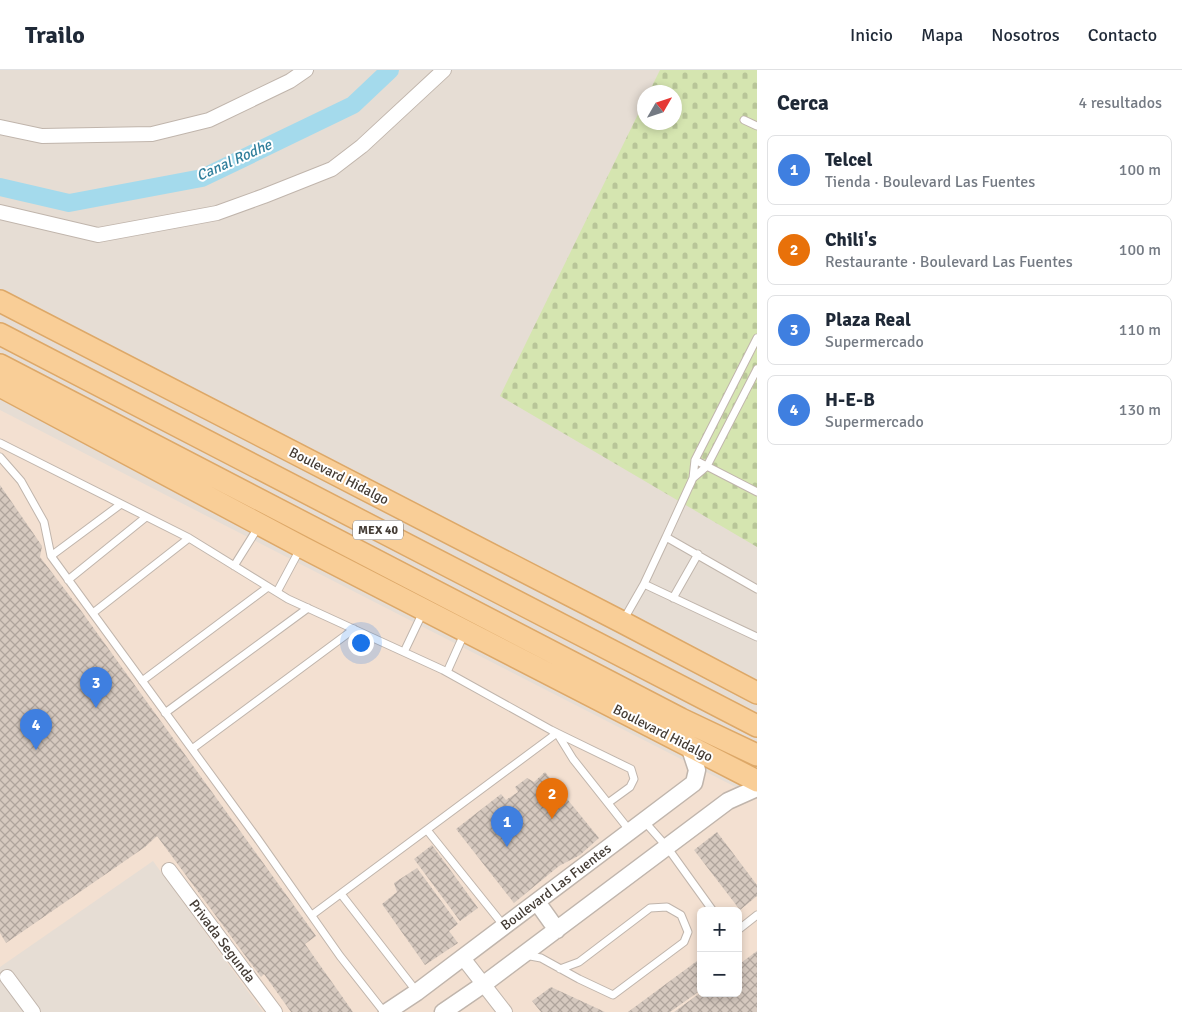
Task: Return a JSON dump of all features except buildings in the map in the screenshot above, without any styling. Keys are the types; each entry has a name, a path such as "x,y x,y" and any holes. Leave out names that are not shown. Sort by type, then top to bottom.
{"main road":[{"name":"Boulevard Hidalgo","path":"0,301 757,693"},
{"name":"Boulevard Hidalgo","path":"0,334 757,726"},
{"name":"Boulevard Hidalgo","path":"0,365 672,714 757,755"},
{"name":"Boulevard Hidalgo","path":"0,386 302,547 757,781"},
{"name":"Boulevard Hidalgo","path":"291,516 319,518 505,614 529,620 555,622"},
{"path":"268,528 291,516"}],"street":[{"path":"0,127 42,136 152,134 209,120 290,81 306,70"},
{"path":"0,212 98,235 217,213 332,169 362,146 444,70"},
{"name":"Boulevard Las Fuentes","path":"385,1012 417,992 463,958 694,783 697,770 690,746"},
{"path":"443,1012 557,930 728,801 757,788"},
{"name":"Privada Segunda","path":"169,870 275,1012"},
{"path":"537,902 557,930"},
{"path":"463,958 505,1012"},
{"path":"7,977 33,1012"}],"lane":[{"path":"744,120 757,126"},
{"path":"622,622 644,584 693,478 696,460 757,338"},
{"path":"693,478 707,466 757,369"},
{"path":"0,443 189,538 277,592 447,672 557,733 631,769 634,779 630,788 608,803"},
{"path":"0,457 21,482 44,522 51,556 312,916 385,1012"},
{"path":"696,460 757,492"},
{"path":"51,556 121,504"},
{"path":"68,580 146,517"},
{"path":"234,566 268,528"},
{"path":"666,537 757,590"},
{"path":"93,613 189,538"},
{"path":"277,592 302,547"},
{"path":"673,598 698,554"},
{"path":"644,584 757,637"},
{"path":"142,681 268,587"},
{"path":"165,712 308,608"},
{"path":"404,652 424,610"},
{"path":"192,749 354,629"},
{"path":"447,672 465,631"},
{"path":"312,916 557,733"},
{"path":"557,733 573,759 630,831"},
{"path":"644,820 667,847 710,907"},
{"path":"427,830 504,927"},
{"path":"341,894 417,992"},
{"path":"524,954 541,958 560,969 613,995 684,942 688,932 681,915 667,907 650,908 579,962 560,969"},
{"path":"742,927 757,915"}],"shaded area":[{"path":"0,70 757,70 757,1012 0,1012"},
{"path":"0,410 757,798 757,1012 263,1012 153,861 0,967"}],"green space":[{"path":"660,70 757,70 757,547 500,396 637,116 637,130 682,130 682,85 652,85"}],"waterway":[{"name":"Canal Rodhe","path":"0,187 69,203 202,178 353,105 390,70"}],"place":[{"name":"Plaza Real","path":"96,708"},
{"name":"H-E-B","path":"36,750"},
{"name":"Chili's","path":"552,819"},
{"name":"Telcel","path":"507,847"}]}
